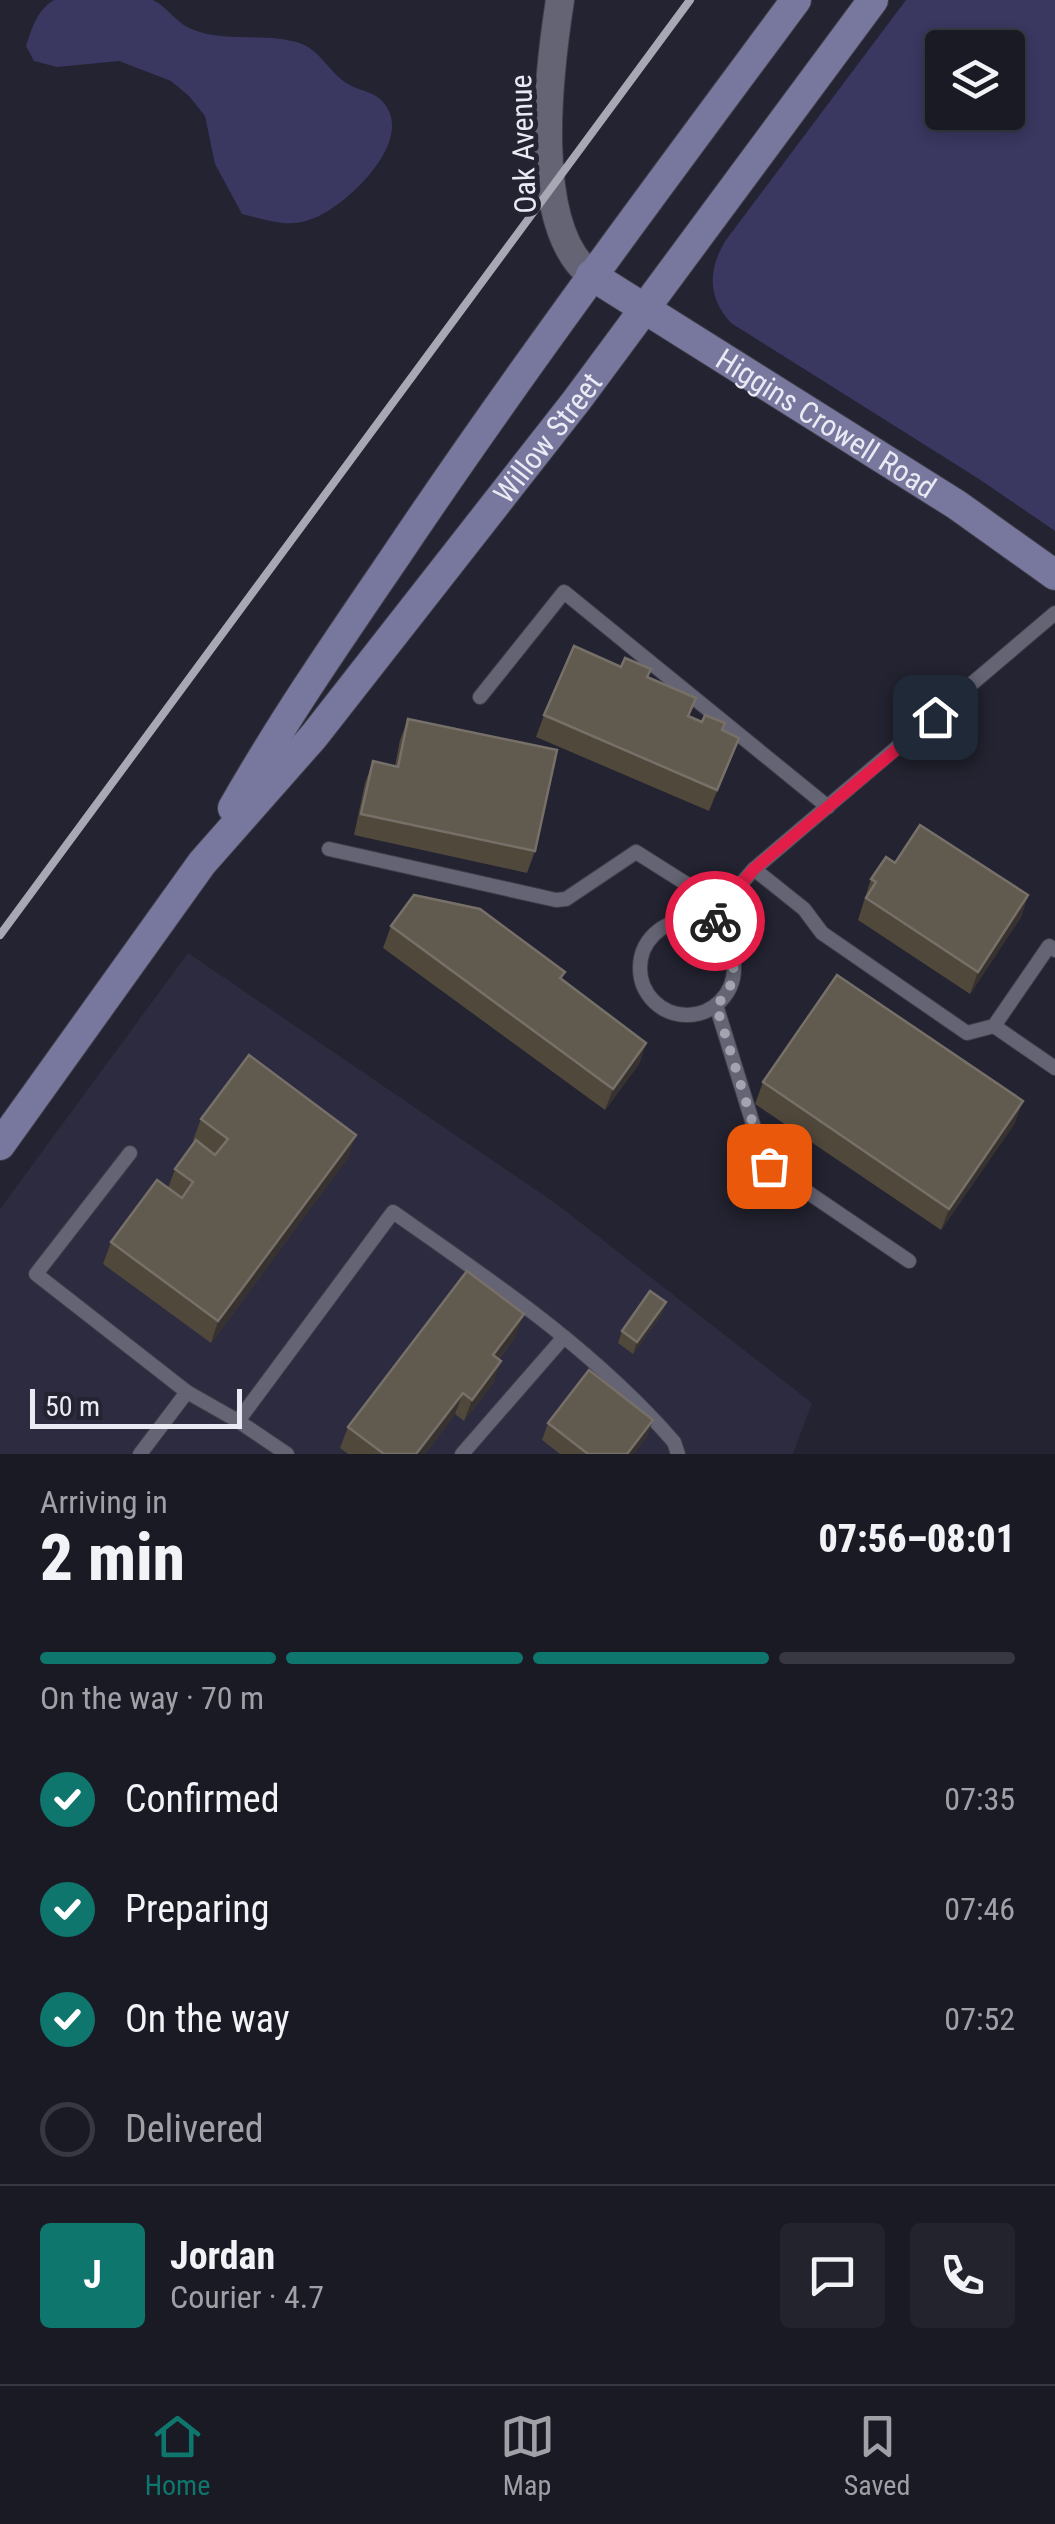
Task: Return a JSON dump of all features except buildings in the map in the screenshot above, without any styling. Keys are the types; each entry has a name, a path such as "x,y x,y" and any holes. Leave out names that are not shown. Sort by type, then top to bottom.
{"main road":[{"name":"Willow Street","path":"0,1146 202,863 284,719 475,438 796,0"},
{"name":"Willow Street","path":"202,863 314,736 576,400 874,0"},
{"name":"Higgins Crowell Road","path":"591,275 986,524 1055,575"}],"street":[{"name":"Oak Avenue","path":"560,0 552,61 549,140 554,208 572,258 591,275"}],"lane":[{"path":"480,697 564,592 828,807"},
{"path":"712,928 723,907 754,869 1055,614"},
{"path":"329,850 556,900 566,899 636,852 723,907"},
{"path":"754,869 804,909 822,933 967,1032 994,1026 1049,946 1055,950"},
{"path":"682,921 712,928 732,952 735,968 732,983 716,1005 698,1014 682,1015 653,1002 640,975 646,946 655,934 682,921"},
{"path":"716,1005 769,1166 909,1262"},
{"path":"994,1026 1055,1068"},
{"path":"130,1153 36,1274 187,1392 288,1454"},
{"path":"238,1421 393,1212 601,1365 655,1419 674,1442 678,1454"},
{"path":"462,1454 564,1337"},
{"path":"140,1454 187,1392"}],"shaded area":[{"path":"54,0 153,0 184,25 202,33 302,44 342,80 382,101 392,121 390,138 370,174 323,214 284,223 242,214 215,164 205,116 171,81 119,61 57,67 34,61 26,46 39,14"},
{"path":"906,0 1055,0 1055,531 731,323 714,293 716,262 726,240"},
{"path":"188,953 558,1205 812,1403 793,1454 0,1454 0,1209"}],"railway":[{"path":"0,935 690,0"}],"way so far":[{"path":"715,921 712,928 732,952 735,968 732,983 716,1005 769,1166"}],"route":[{"path":"715,921 754,869 935,717"}]}
